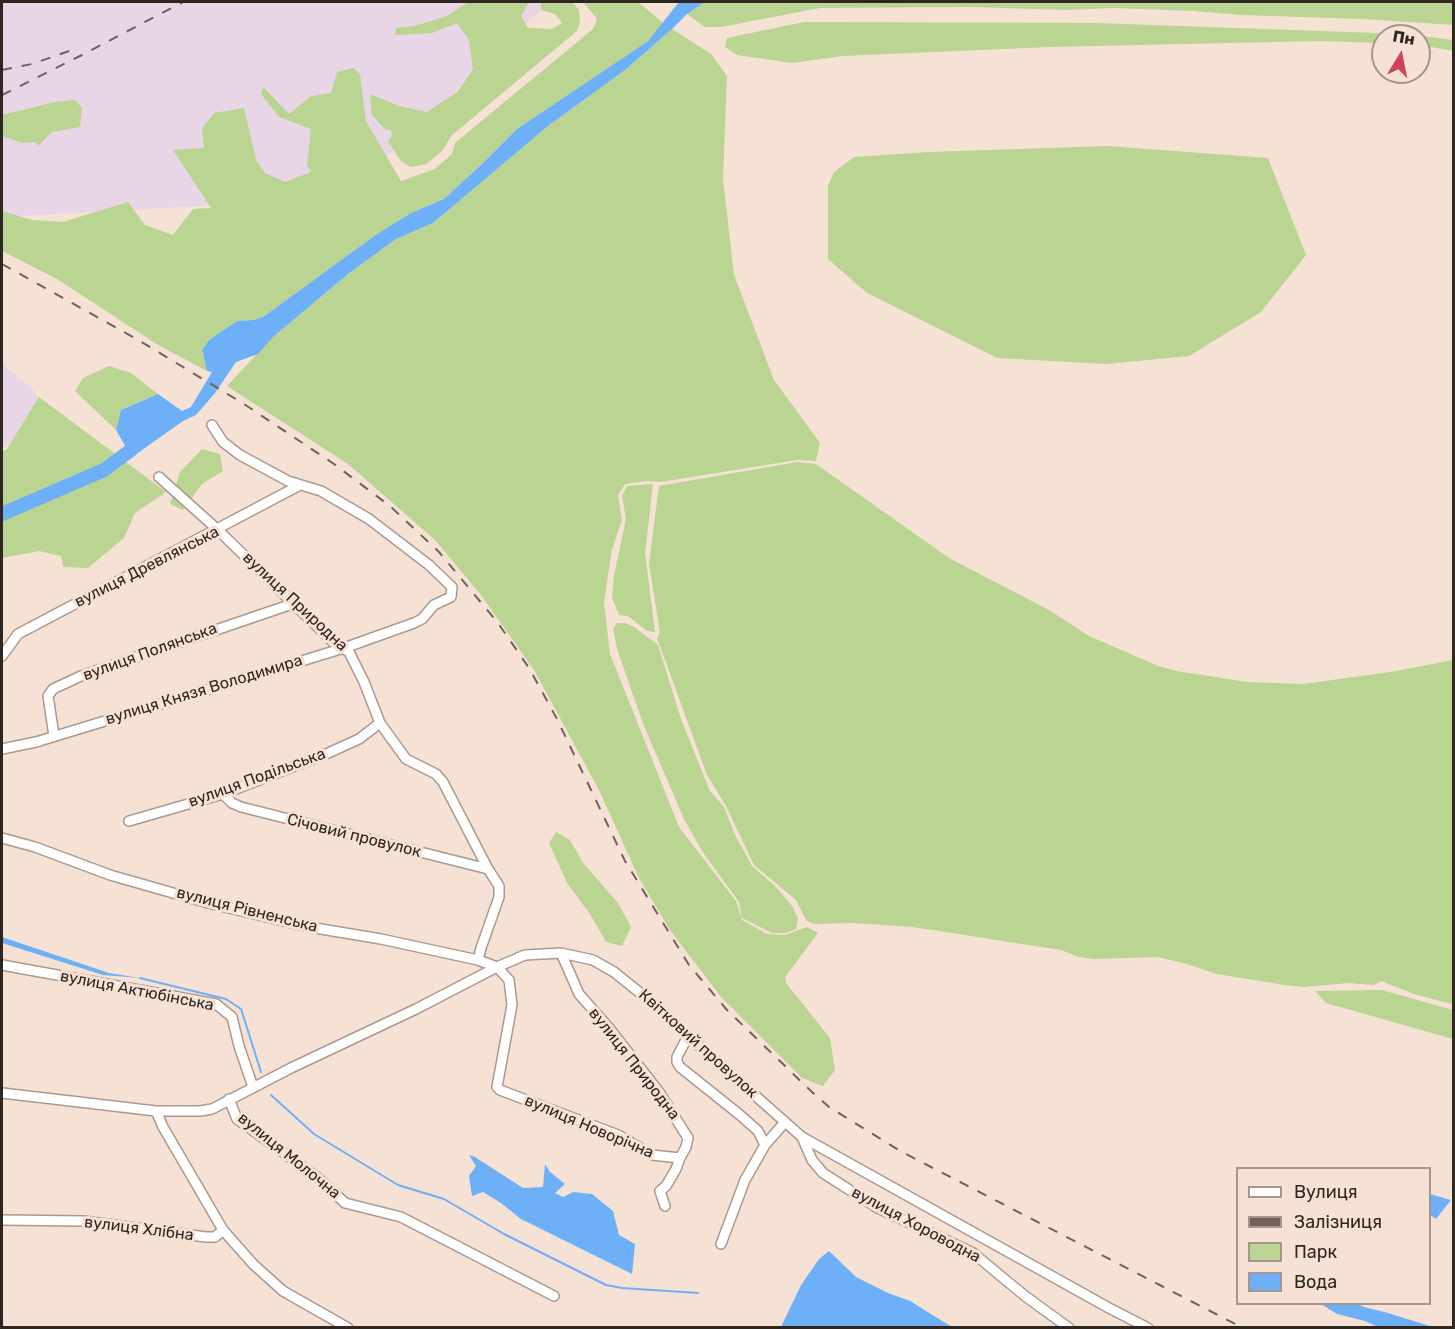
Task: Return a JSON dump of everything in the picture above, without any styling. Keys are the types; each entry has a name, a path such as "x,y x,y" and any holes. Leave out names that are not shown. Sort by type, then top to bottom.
{"street":[{"path":"212,425 223,442 240,455 271,473 300,485"},
{"name":"вулиця Природна","path":"159,477 218,530 334,642 344,648 352,658 364,682 380,723 406,759 436,774 443,782 499,886 499,897 478,960"},
{"name":"вулиця Древлянська","path":"2,656 18,634 300,485"},
{"name":"вулиця Князя Володимира","path":"2,749 54,736 344,648 414,623 422,619 434,605 451,597 452,587 429,565 369,519 321,491 300,485"},
{"name":"вулиця Полянська","path":"54,736 48,696 53,689 81,676 295,603"},
{"name":"вулиця Подільська","path":"129,821 223,794 326,754 359,739 380,723"},
{"name":"Січовий провулок","path":"223,794 232,803 241,807 488,869"},
{"name":"вулиця Рівненська","path":"2,838 35,847 110,875 208,903 309,927 381,939 478,960 497,967"},
{"name":"вулиця Природна","path":"561,953 579,994 659,1092 688,1138 672,1178 660,1191 665,1206"},
{"name":"Квітковий провулок","path":"229,1099 525,955 561,953 593,960 614,972 660,1008 688,1036 802,1137 1148,1328"},
{"name":"вулиця Актюбінська","path":"2,965 216,1004 232,1017 238,1046 253,1087"},
{"name":"вулиця Новорічна","path":"497,967 509,980 512,1005 497,1087 618,1135 652,1155 680,1158"},
{"path":"688,1036 677,1057 680,1067 758,1131 765,1144"},
{"name":"вулиця Молочна","path":"2,1093 156,1111 200,1112 229,1099 237,1119 317,1177 345,1203 401,1217 554,1296"},
{"path":"156,1111 163,1127 224,1230 253,1263 284,1291 348,1328"},
{"path":"721,1244 745,1179 765,1144 785,1122"},
{"name":"вулиця Хороводна","path":"802,1137 812,1160 823,1173 876,1207 973,1252 1025,1296 1069,1328"},
{"name":"вулиця Хлібна","path":"2,1220 83,1221 206,1237 215,1237 224,1230"}],"shaded area":[{"path":"2,2 549,2 343,198 2,217"},
{"path":"2,363 33,390 38,399 24,434 2,449"}],"green space":[{"path":"468,2 529,2 521,16 528,28 552,29 562,23 555,14 541,10 541,2 572,2 579,10 580,21 577,31 451,136 443,150 426,164 410,167 400,160 388,141 392,136 391,130 385,129 372,115 370,94 399,106 427,112 457,92 473,70 469,40 457,23 432,33 395,35 396,28 415,26 447,16"},
{"path":"583,2 638,2 663,23 648,41 517,129 444,199 411,213 377,234 263,317 237,321 209,340 202,351 207,371 158,345 57,279 2,251 2,211 32,220 63,222 128,202 145,225 173,235 193,209 211,208 173,150 204,148 202,128 214,113 244,108 256,160 265,173 285,182 311,172 307,165 311,129 279,117 261,94 263,87 289,114 311,96 331,93 337,72 353,68 360,74 366,121 401,181 435,169 452,154 455,143 593,29 597,19"},
{"path":"705,2 1454,2 1453,25 1114,8 1067,10 970,7 820,8 721,27 705,27 687,14"},
{"path":"804,22 1096,23 1371,33 1371,43 1320,41 1049,47 843,56 792,63 737,55 725,47 727,38"},
{"path":"672,29 711,54 727,76 723,179 734,275 774,380 820,443 816,461 797,460 660,482 645,481 625,484 618,495 622,520 612,549 604,602 610,654 679,827 736,901 742,920 767,934 785,935 807,927 818,933 785,977 786,983 830,1038 835,1070 823,1086 802,1078 721,997 670,930 638,876 599,790 534,670 481,595 435,540 348,464 227,386 273,337 348,274 396,239 433,223 548,126 625,70"},
{"path":"1431,37 1453,40 1454,51 1431,47"},
{"path":"75,100 82,108 80,127 52,132 38,146 36,142 23,143 2,136 2,115 55,102"},
{"path":"1108,146 1268,158 1306,255 1261,312 1189,356 1106,364 997,358 867,293 828,259 828,186 834,172 854,157"},
{"path":"109,366 131,373 158,394 121,410 116,430 75,391 83,378"},
{"path":"39,397 166,492 135,513 124,538 88,568 63,567 61,556 39,551 2,558 2,452 7,449"},
{"path":"202,449 220,454 223,471 202,484 183,510 170,504 180,472"},
{"path":"797,462 816,464 949,558 1049,610 1089,636 1158,666 1246,682 1303,684 1391,672 1453,660 1454,997 1452,1004 1414,994 1381,981 1374,985 1349,983 1304,987 1285,985 1217,974 1158,957 1093,959 1079,957 1061,950 913,927 853,923 813,924 806,920 796,900 754,865 726,806 707,775 657,638 660,632 649,564 659,486"},
{"path":"653,484 645,553 655,632 647,631 628,616 619,615 612,598 614,575 626,519 622,496 627,486"},
{"path":"617,623 625,623 634,627 658,645 681,719 710,791 724,807 735,835 752,866 775,886 792,906 798,918 796,929 786,933 772,933 742,918 739,902 702,851 684,819 644,726 618,652 613,629"},
{"path":"556,832 570,840 583,863 618,903 631,927 622,946 606,942 590,914 567,883 549,843"},
{"path":"1382,990 1453,1010 1453,1039 1326,1003 1315,991"}],"water":[{"path":"679,2 705,2 687,14 625,70 548,126 433,223 396,239 348,274 273,337 258,354 236,362 215,393 196,415 183,421 135,455 120,462 116,460 127,449 116,430 121,410 158,394 182,411 191,407 212,372 207,371 202,350 209,340 237,321 263,317 377,234 411,213 444,199 517,129 648,41"},
{"path":"2,937 109,973 140,978 103,975 2,943"},
{"path":"469,1155 523,1188 543,1187 545,1164 550,1172 565,1184 555,1193 563,1197 573,1192 592,1194 613,1211 619,1235 635,1244 632,1274 521,1219 483,1192 472,1196 469,1176 476,1166"},
{"path":"1431,1194 1451,1200 1436,1219 1431,1216"},
{"path":"829,1251 856,1277 910,1301 952,1327 781,1327 801,1285 819,1259"},
{"path":"1323,1305 1360,1305 1433,1327 1378,1327 1337,1314"}],"waterway":[{"path":"2,514 104,470 131,450"},
{"path":"140,978 226,999 241,1009 261,1072"},
{"path":"271,1095 314,1134 398,1185 444,1199 504,1234 606,1285 698,1293"}],"railway":[{"path":"2,95 183,2"},
{"path":"2,70 32,64 75,49"},
{"path":"2,264 140,341 244,404 334,464 390,506 439,552 498,623 529,668 557,719 625,861 689,965 727,1010 829,1107 902,1152 1243,1328"}]}
